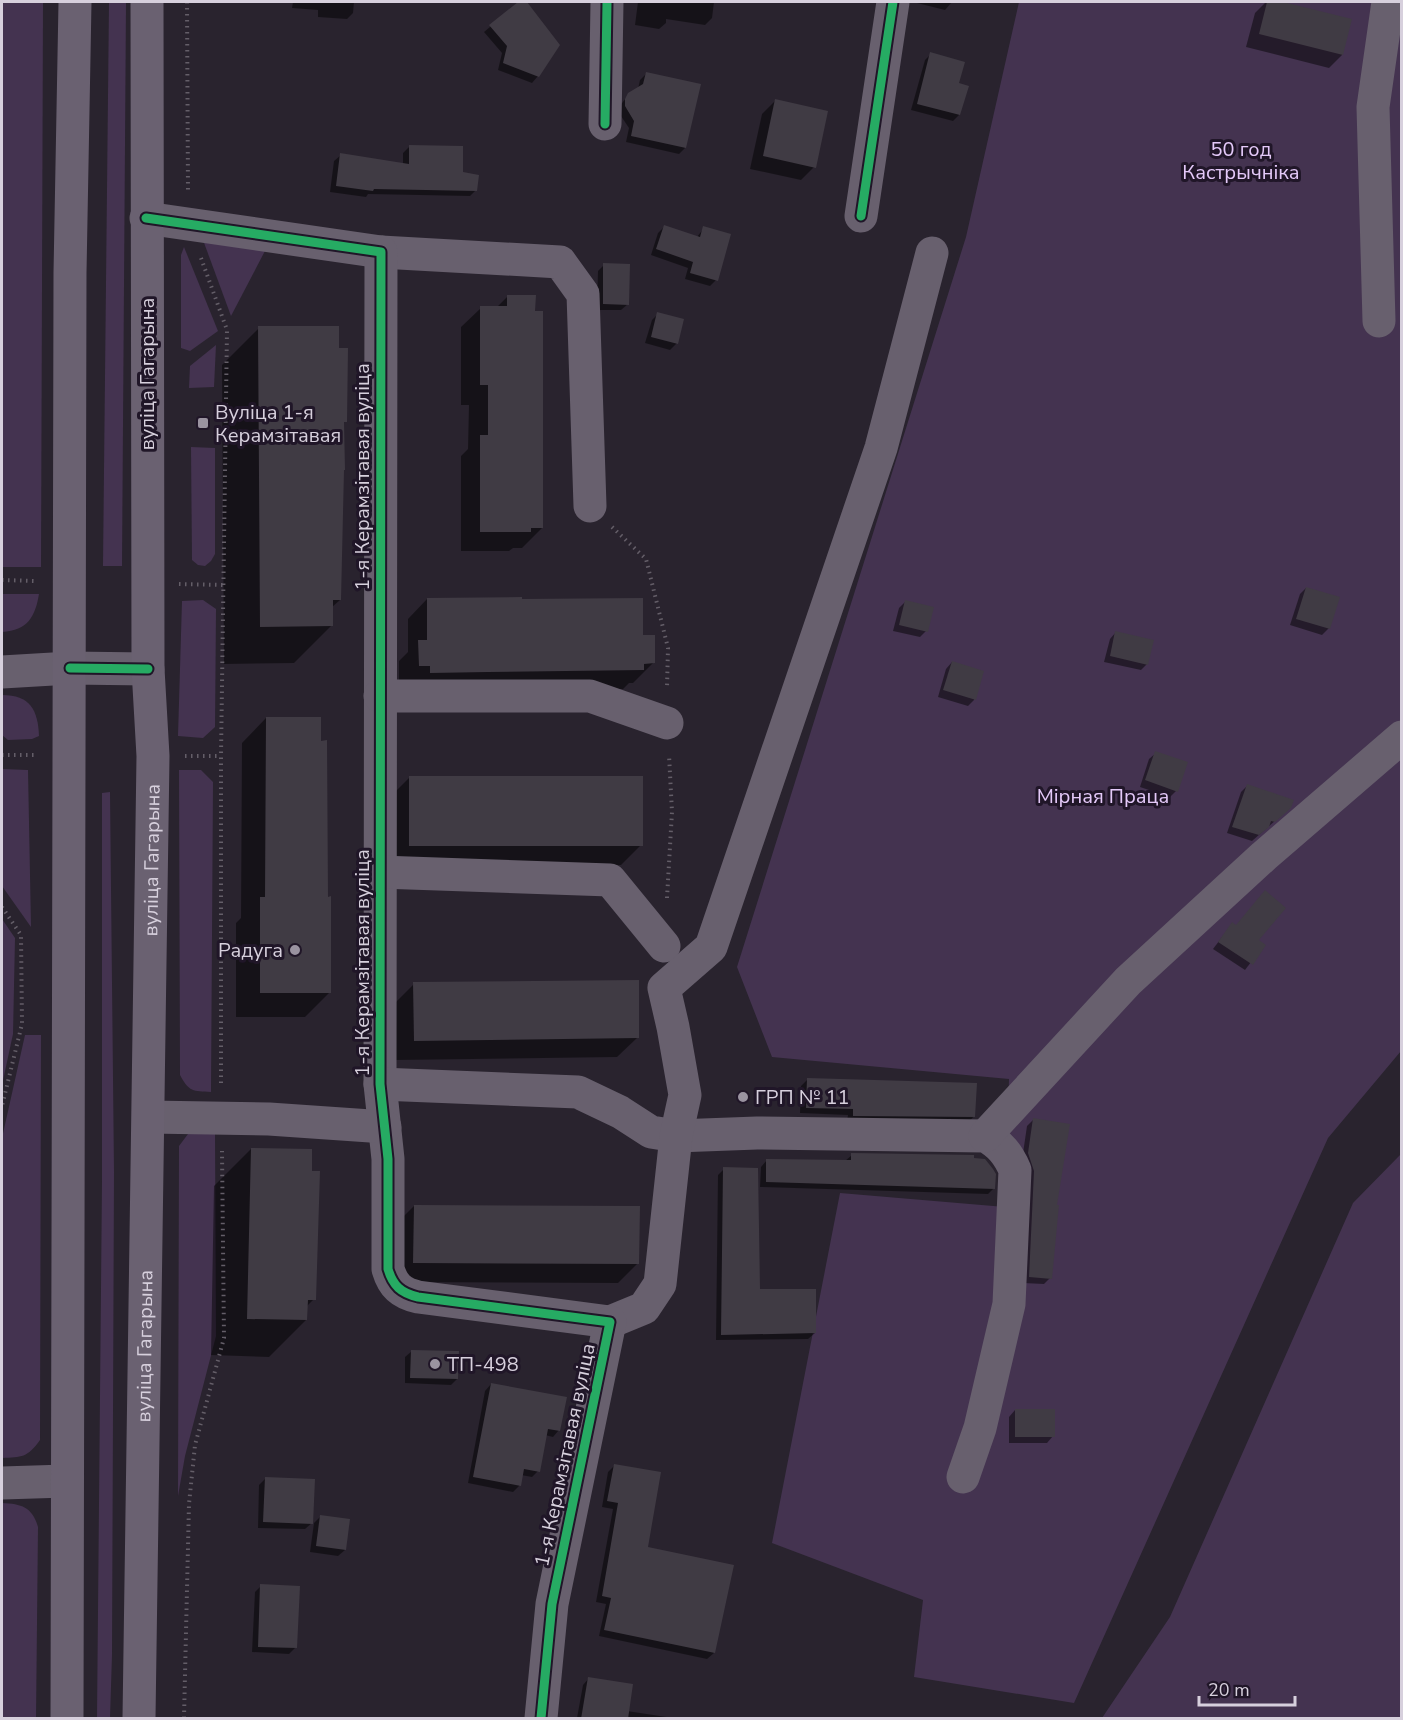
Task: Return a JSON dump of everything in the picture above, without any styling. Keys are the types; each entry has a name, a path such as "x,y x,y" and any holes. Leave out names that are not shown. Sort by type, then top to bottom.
{"main road":[{"path":"67,1719 70,273 75,2"},
{"name":"вуліца Гагарына","path":"139,1719 153,756 148,669 147,2"}],"street":[{"path":"605,124 607,2"},
{"path":"861,216 893,2"},
{"path":"1379,321 1373,107 1388,2"},
{"path":"146,219 381,252 560,262 583,294 590,506"},
{"name":"1-я Керамзітавая вуліца","path":"381,252 381,1084 388,1159 388,1269 391,1280 398,1289 418,1297 610,1322 552,1604 542,1719"},
{"path":"610,1322 644,1308 660,1284 676,1136 685,1095 664,988 711,947 881,448 932,253"},
{"path":"2,672 70,668 148,669"},
{"path":"380,696 590,696 667,723"},
{"path":"985,1136 1128,981 1264,856 1401,736"},
{"path":"380,872 610,880 664,946"},
{"path":"381,1084 578,1092 620,1112 651,1132 676,1136 757,1133 985,1136 998,1143 1009,1156 1014,1170 1009,1304 980,1428 963,1477"},
{"path":"149,1117 269,1119 385,1127"},
{"path":"2,1483 66,1481"}],"path":[{"path":"184,1719 189,1504 195,1445 224,1338 221,1120 221,756 227,330 189,225 187,2"},
{"path":"2,580 46,582"},
{"path":"176,584 224,585"},
{"path":"2,755 44,755"},
{"path":"178,756 221,756"},
{"path":"2,907 21,935 22,1024 2,1106"}],"green space":[{"path":"2,2 43,2 41,567 2,567"},
{"path":"109,2 126,2 122,566 103,566"},
{"name":"Мірная Праца","path":"1019,2 1401,2 1401,1051 1328,1138 1074,1703 914,1677 923,1600 772,1543 840,1193 1005,1207 1009,1079 772,1057 737,967 966,237"},
{"path":"203,240 266,249 231,316"},
{"path":"184,247 218,331 190,351 181,348 181,255"},
{"path":"216,345 214,387 189,388 190,366"},
{"path":"191,447 215,448 215,554 205,566 198,565 192,560"},
{"path":"2,594 39,594 29,621 11,631 2,632"},
{"path":"203,600 216,609 215,727 203,738 178,736 182,601"},
{"path":"2,695 19,698 31,706 37,719 39,736 32,739 8,740 2,735"},
{"path":"2,769 28,770 31,927 2,886"},
{"path":"179,770 201,770 213,782 211,1092 192,1090 180,1075"},
{"path":"110,792 114,1172 112,1655 110,1718 97,1718 102,1181 102,793"},
{"path":"2,919 15,938 13,1034 2,1085"},
{"path":"25,1035 41,1035 40,1440 24,1455 2,1458 2,1138"},
{"path":"215,1131 216,1336 185,1456 178,1496 179,1146 188,1134"},
{"path":"1401,1154 1401,1718 1102,1718 1170,1617 1353,1203"},
{"path":"2,1503 25,1508 33,1515 38,1527 36,1718 2,1718"}],"building":[{"path":"518,2 527,2 560,45 539,77 503,63 507,46 489,25"},
{"path":"1267,2 1283,2 1352,19 1343,55 1259,34"},
{"path":"930,52 965,62 959,83 969,86 960,115 917,104"},
{"path":"646,72 701,84 686,148 631,136 634,121 625,106 625,99 628,93 643,84"},
{"path":"775,99 828,111 816,168 763,156"},
{"path":"409,145 463,146 463,172 479,175 477,191 374,189 373,191 336,186 340,153 409,164"},
{"path":"664,225 700,237 703,226 731,234 718,281 690,273 693,262 656,249"},
{"path":"603,263 630,264 629,305 603,304"},
{"path":"507,295 536,295 535,311 543,311 543,528 531,528 531,532 480,532 480,435 488,435 488,385 480,385 480,306 507,306"},
{"path":"657,312 684,319 678,344 651,337"},
{"path":"258,326 339,326 339,348 348,348 347,422 344,422 345,470 341,600 333,600 333,626 260,627"},
{"path":"1306,587 1340,597 1330,629 1296,619"},
{"path":"522,597 522,599 643,598 643,635 655,635 655,663 644,664 644,670 430,673 430,666 419,666 418,640 427,640 427,598"},
{"path":"905,600 934,607 928,632 899,625"},
{"path":"1115,631 1154,640 1148,665 1110,656"},
{"path":"952,661 984,671 976,700 943,690"},
{"path":"266,717 321,717 321,741 327,740 331,993 260,993 260,897 265,897"},
{"path":"1155,751 1188,762 1178,792 1145,780"},
{"path":"409,776 643,776 643,846 409,846"},
{"path":"1247,784 1294,800 1291,808 1275,822 1271,821 1269,827 1259,835 1232,827"},
{"path":"1265,890 1286,908 1259,940 1266,945 1253,965 1218,942 1232,922 1236,925"},
{"path":"639,980 639,1038 414,1041 413,982"},
{"path":"807,1078 977,1083 975,1117 853,1116 853,1109 806,1108"},
{"path":"1033,1118 1070,1124 1057,1205 1059,1205 1052,1279 1029,1277 1034,1171 1028,1153"},
{"path":"251,1148 312,1149 312,1171 320,1171 316,1300 308,1300 307,1320 247,1319"},
{"path":"851,1153 974,1155 974,1158 985,1159 993,1169 996,1174 995,1189 766,1182 766,1159 851,1160"},
{"path":"723,1167 758,1168 760,1289 816,1289 816,1333 721,1335"},
{"path":"414,1205 640,1206 639,1264 413,1263"},
{"name":"ТП-498","path":"411,1350 459,1351 458,1379 410,1378"},
{"path":"491,1383 567,1397 560,1431 548,1429 540,1472 524,1469 521,1486 473,1477"},
{"path":"1015,1409 1055,1409 1055,1437 1015,1437"},
{"path":"614,1464 661,1472 648,1547 734,1565 715,1653 604,1630 611,1598 602,1596 618,1503 607,1501"},
{"path":"265,1477 315,1479 313,1524 263,1522"},
{"path":"320,1515 350,1519 346,1550 316,1546"},
{"path":"260,1584 300,1586 297,1648 258,1647"},
{"path":"588,1677 633,1684 628,1719 581,1719"}],"cycle path":[{"path":"605,124 607,2"},
{"path":"861,216 893,2"},
{"path":"146,218 381,252 380,1084 388,1159 388,1269 398,1288 418,1297 610,1322 552,1604 541,1718"},
{"path":"70,668 148,669"}],"place":[{"name":"Вуліца 1-я Керамзітавая","path":"203,423"},
{"name":"Радуга","path":"295,950"},
{"name":"ГРП № 11","path":"743,1097"},
{"name":"ТП-498","path":"435,1364"}],"park label":[{"name":"50 год Кастрычніка","path":"1241,160"}]}
